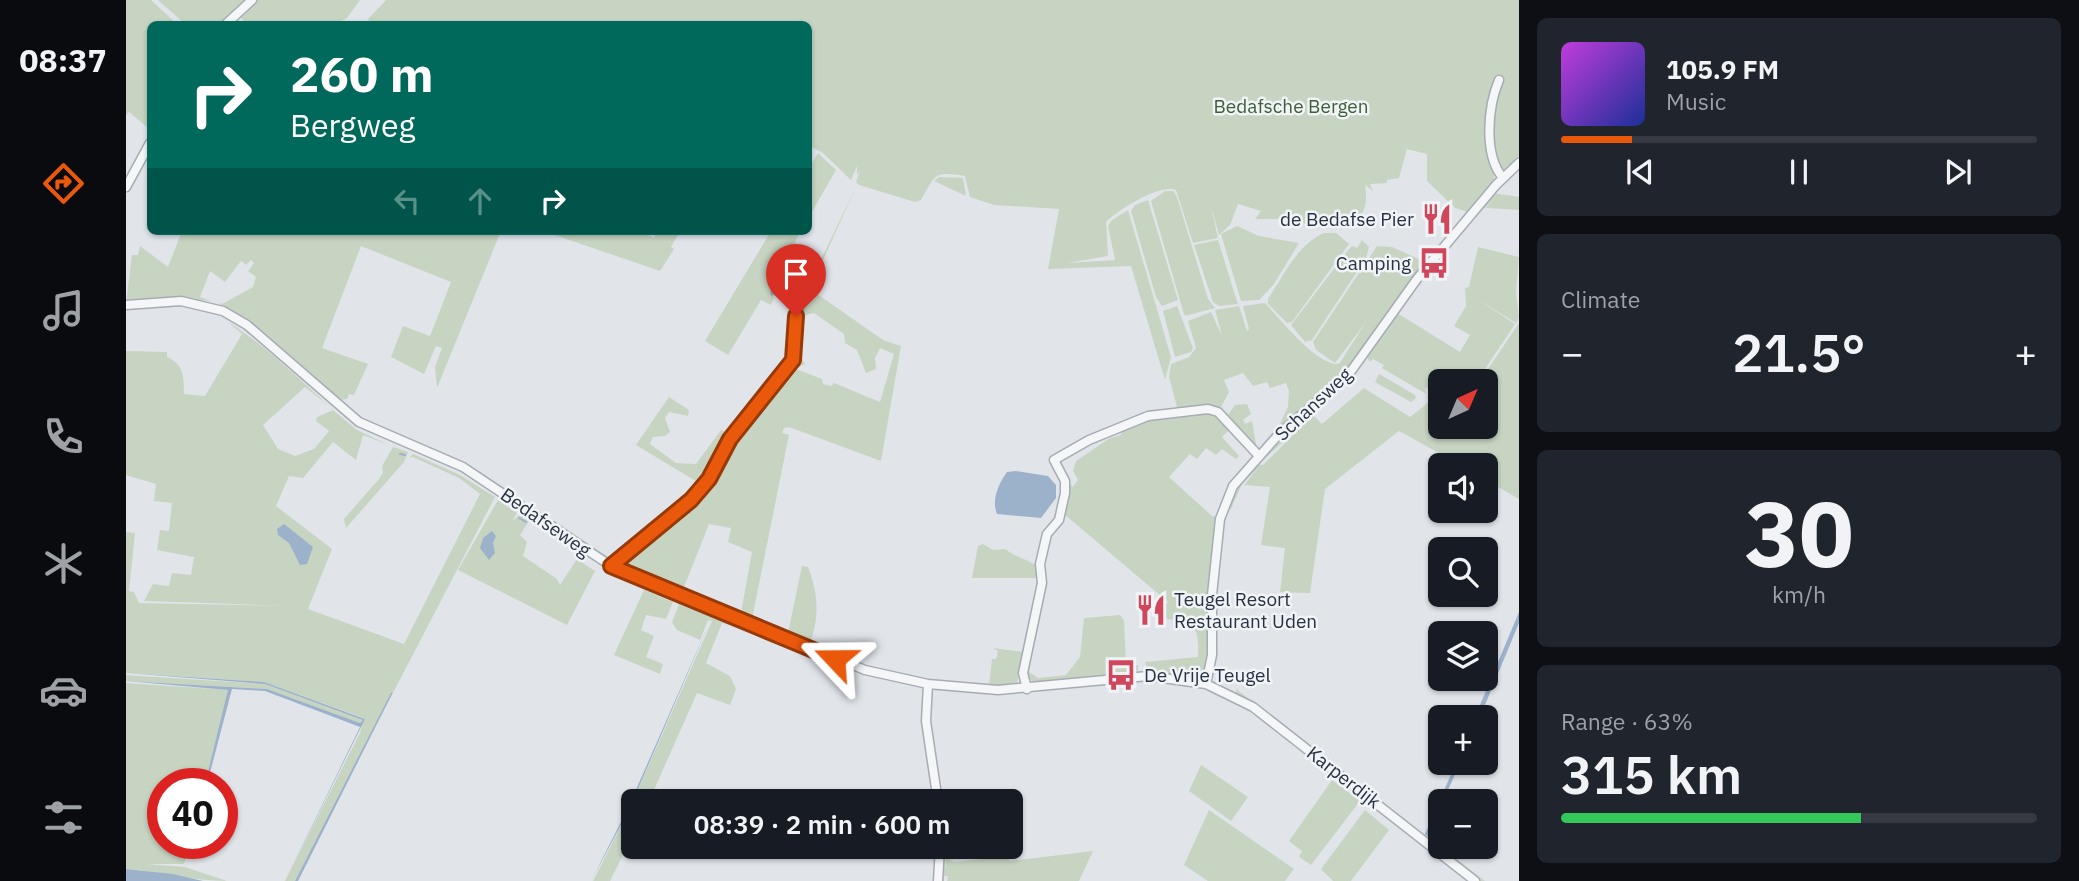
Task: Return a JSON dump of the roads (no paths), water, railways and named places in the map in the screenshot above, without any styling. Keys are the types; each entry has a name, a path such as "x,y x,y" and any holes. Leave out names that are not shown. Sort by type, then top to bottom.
{"street":[{"path":"229,21 252,0"},
{"path":"1499,80 1493,96 1491,121 1496,169 1503,177"},
{"path":"126,187 147,148"},
{"name":"Schansweg","path":"1206,684 1212,655 1212,595 1220,519 1233,486 1302,413 1349,374 1404,296 1503,177 1519,163"},
{"path":"611,566 684,506 709,479 730,439 793,360 800,299"},
{"name":"Bedafseweg","path":"126,305 197,303 236,317 359,422 472,472 611,566 835,659 876,673 928,684 1027,689 1148,676 1206,684"},
{"path":"1027,689 1023,673 1042,583 1040,564 1047,534 1059,520 1065,494 1065,481 1054,460 1118,426 1157,413 1185,414 1212,409 1223,416 1259,456"},
{"path":"928,684 926,721 936,789"},
{"name":"Karperdijk","path":"1206,684 1253,707 1475,881"},
{"path":"938,881 939,859"}],"water":[{"path":"793,250 799,255 797,271 788,277 783,292 771,296 770,292"},
{"path":"774,389 738,438 728,455 736,437"},
{"path":"720,469 709,490 627,559 707,490"},
{"path":"1007,472 1048,476 1056,485 1056,498 1041,518 997,514 995,497 999,486"},
{"path":"284,524 313,547 307,564 300,565 289,543 278,535 277,529"},
{"path":"492,531 496,536 493,543 495,553 489,560 480,548 483,538"},
{"path":"1519,612 1519,623 1498,674 1498,662"},
{"path":"711,619 638,789 636,789"},
{"path":"126,673 264,682 365,719 285,881 360,727 265,691 232,689 211,768 209,768 228,690 126,681 267,689 360,723 363,720 265,684"},
{"path":"1486,691 1491,691 1485,705 1480,705"},
{"path":"393,692 298,881 295,881 391,693"},
{"path":"1451,775 1455,775 1448,789 1445,789"},
{"path":"621,822 621,825 591,881"},
{"path":"126,869 173,874 203,881 126,881"}],"waterway":[{"path":"400,454 405,455"},
{"path":"519,518 526,522"}],"place":[{"name":"de Bedafse Pier","path":"1437,219"},
{"name":"Camping","path":"1434,263"},
{"name":"Teugel Resort Restaurant Uden","path":"1151,610"},
{"name":"De Vrije Teugel","path":"1121,675"}],"park label":[{"name":"Bedafsche Bergen","path":"1291,106"}]}
